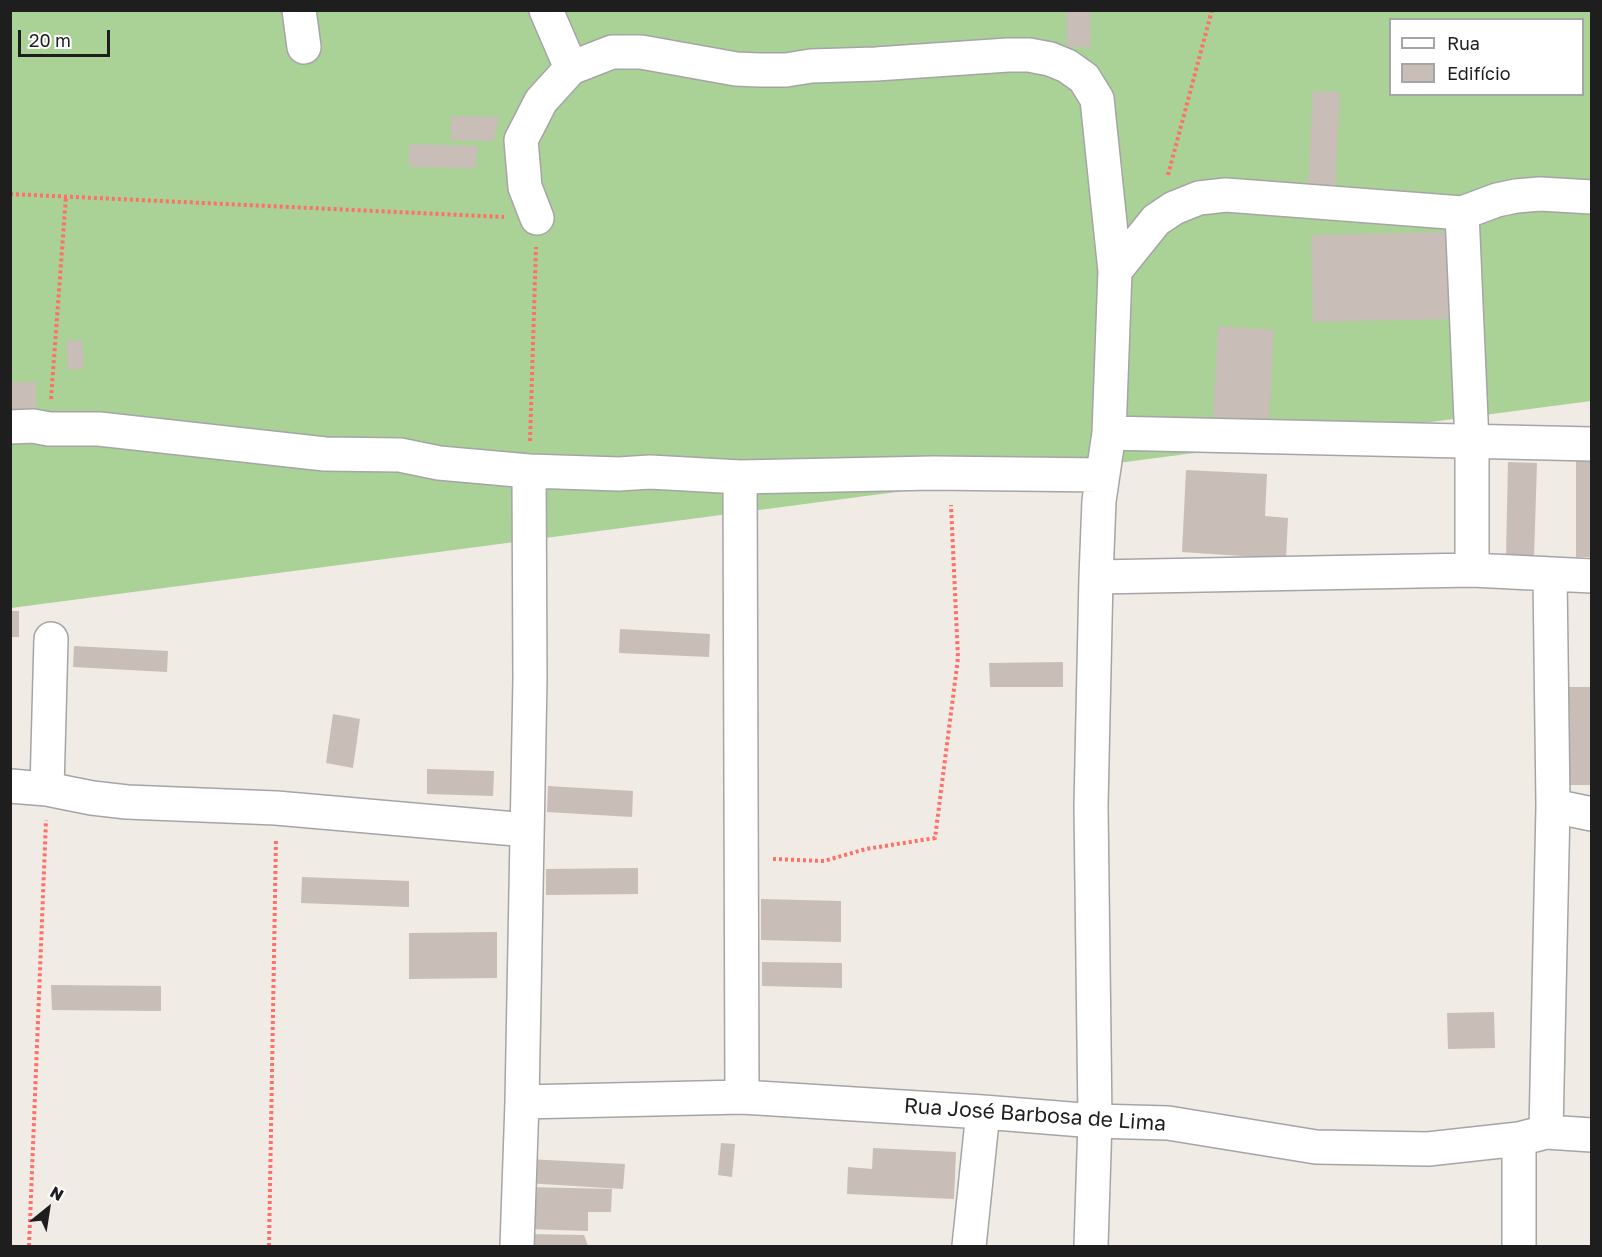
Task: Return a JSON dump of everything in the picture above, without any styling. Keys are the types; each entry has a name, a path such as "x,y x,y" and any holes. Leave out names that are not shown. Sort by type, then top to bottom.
{"street":[{"path":"299,10 304,47"},
{"path":"546,10 571,68"},
{"path":"537,218 525,187 522,140 541,101 571,68 612,52 641,52 736,69 759,70 1029,55 1050,59 1067,66 1084,78 1097,99 1115,271 1108,433 1099,501 1096,577 1091,806 1095,1121 1091,1246"},
{"path":"1115,271 1156,220 1174,208 1199,198 1226,195 1462,213 1516,195 1592,197"},
{"path":"1462,213 1472,442 1472,570"},
{"path":"10,427 99,429 325,454 400,455 439,463 530,471 619,474 650,472 741,477 950,474 1102,475"},
{"path":"1108,433 1592,444"},
{"path":"517,1246 530,679 530,471"},
{"path":"741,477 742,1097"},
{"path":"1096,577 1472,570 1592,576"},
{"path":"1519,1246 1532,1136 1553,806 1550,575"},
{"path":"47,789 51,639"},
{"path":"10,786 47,789 127,802 276,808 527,830"},
{"path":"1553,806 1592,814"},
{"name":"Rua José Barbosa de Lima","path":"522,1102 742,1097 1095,1121 1168,1123 1316,1147 1428,1149 1532,1136 1592,1135"},
{"path":"969,1246 983,1112"}],"path":[{"path":"1156,220 1212,10"},
{"path":"10,194 537,218 530,471"},
{"path":"49,429 66,196"},
{"path":"741,858 824,861 866,849 935,838 958,658 950,474"},
{"path":"29,1246 47,789"},
{"path":"269,1246 276,808"}],"green space":[{"path":"10,11 1591,11 1591,401 11,608"}],"building":[{"path":"1066,10 1090,10 1091,47 1067,47"},
{"path":"1313,91 1340,92 1335,186 1308,185"},
{"path":"451,116 499,117 494,141 451,140"},
{"path":"409,144 477,146 476,168 409,167"},
{"path":"1446,232 1449,319 1313,322 1311,235"},
{"path":"1218,326 1274,330 1269,421 1213,417"},
{"path":"82,340 84,369 68,370 66,341"},
{"path":"10,382 36,382 36,409 10,409"},
{"path":"1576,461 1592,461 1592,557 1576,557"},
{"path":"1508,462 1537,463 1534,558 1506,557"},
{"path":"1186,470 1267,474 1265,516 1288,518 1286,559 1182,552"},
{"path":"10,611 19,611 19,637 10,637"},
{"path":"620,629 710,634 709,657 619,653"},
{"path":"74,646 168,651 167,672 73,667"},
{"path":"1063,662 1063,687 990,687 989,663"},
{"path":"1569,687 1592,687 1592,785 1568,785"},
{"path":"333,714 360,719 353,768 326,763"},
{"path":"427,769 494,771 493,796 427,794"},
{"path":"548,786 633,791 632,817 547,812"},
{"path":"638,868 638,894 546,895 546,869"},
{"path":"302,877 409,881 409,907 301,903"},
{"path":"761,899 841,901 841,942 761,940"},
{"path":"497,932 497,978 409,979 409,933"},
{"path":"762,962 842,963 842,988 762,986"},
{"path":"51,985 161,986 161,1011 52,1010"},
{"path":"1494,1012 1495,1048 1448,1049 1447,1013"},
{"path":"721,1143 735,1144 732,1177 718,1175"},
{"path":"873,1148 956,1152 954,1199 847,1194 848,1167 872,1169"},
{"path":"527,1159 625,1164 623,1189 526,1183"},
{"path":"527,1187 612,1189 611,1212 588,1212 588,1231 526,1229"},
{"path":"526,1234 584,1235 588,1246 526,1246"}]}
